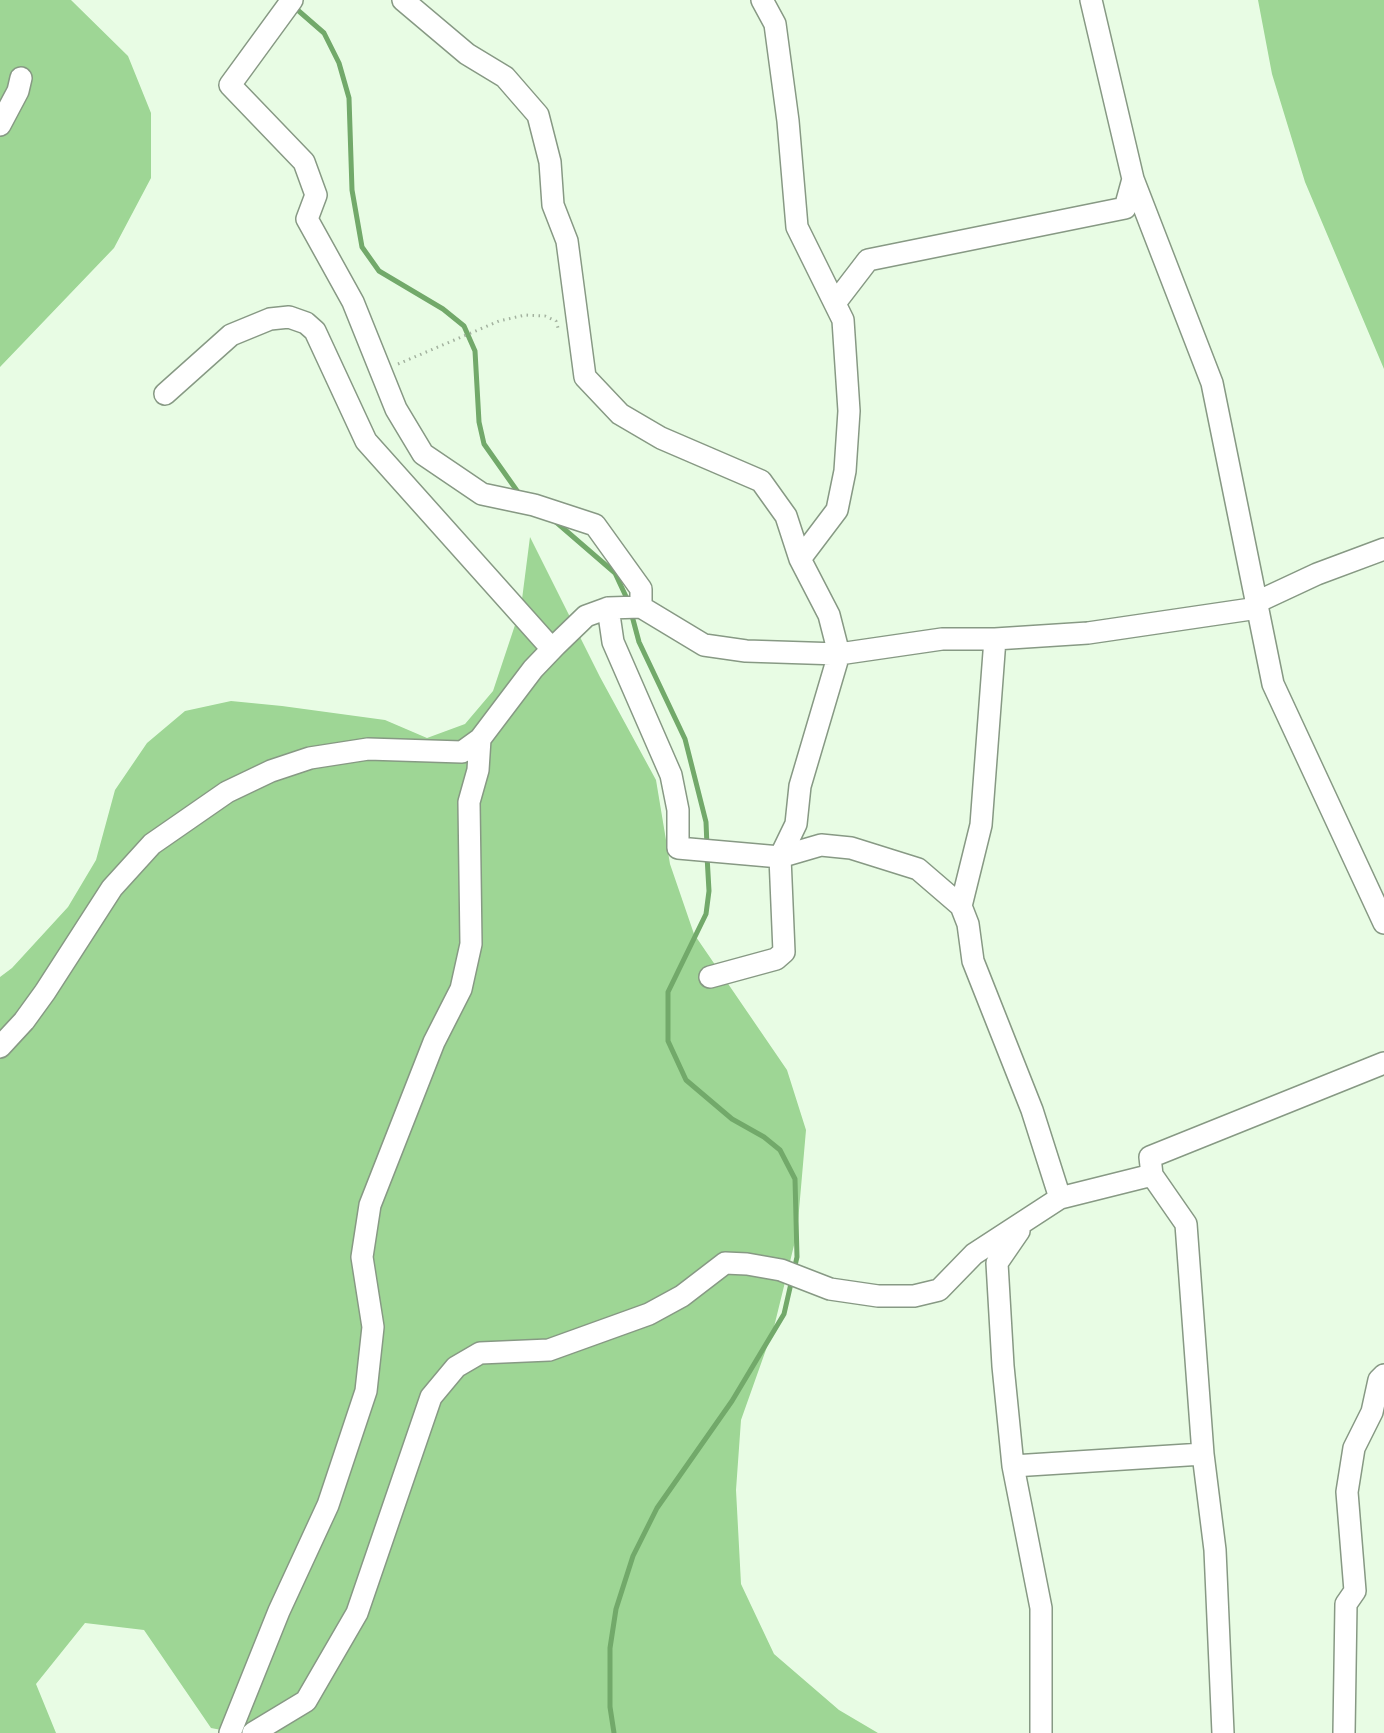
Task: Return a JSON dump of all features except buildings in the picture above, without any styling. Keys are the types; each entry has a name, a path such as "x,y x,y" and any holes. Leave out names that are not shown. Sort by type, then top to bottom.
{"street":[{"path":"292,0 230,85 304,162 316,195 307,219 353,302 396,409 423,454 482,494 534,505 595,525 641,589 641,607"},
{"path":"403,0 467,54 505,77 538,114 550,162 553,205 567,241 585,377 620,414 651,432 761,481 786,516 800,559 829,615 839,654 800,786 796,824 780,857 784,952 776,959 710,977"},
{"path":"762,0 775,24 788,121 797,227 843,320 849,411 845,471 837,510 800,559"},
{"path":"1091,0 1132,179 1212,383 1273,684 1384,923"},
{"path":"0,125 18,92 21,78"},
{"path":"835,303 868,260 1125,208 1132,179"},
{"path":"165,394 231,335 270,319 289,317 306,323 315,331 366,441 552,649"},
{"path":"0,1047 24,1021 45,992 112,888 152,844 227,792 271,771 310,758 368,749 462,752 480,738 492,720 552,649 586,616 608,608 641,607 704,645 746,651 839,654 942,639 995,639 1088,633 1257,605 1317,574 1384,549"},
{"path":"608,608 614,642 670,775 678,810 678,848 780,857 821,845 851,848 918,868 961,906 968,924 974,961 1032,1110 1060,1198"},
{"path":"961,906 981,825 995,639"},
{"path":"230,1733 279,1611 328,1505 347,1442 366,1391 373,1327 362,1257 370,1205 434,1042 461,988 469,955 471,944 469,802 478,770 480,738"},
{"path":"1223,1733 1215,1550 1203,1454 1186,1224 1152,1175 1150,1157 1384,1063"},
{"path":"254,1733 306,1701 357,1612 431,1397 456,1367 480,1353 549,1350 649,1314 682,1296 725,1263 781,1270 830,1289 878,1296 914,1296 939,1290 974,1254 1025,1223 1060,1198 1152,1175"},
{"path":"1025,1223 997,1263 1003,1366 1013,1466 1041,1608 1041,1733"},
{"path":"1344,1733 1347,1604 1355,1591 1347,1492 1354,1448 1372,1412 1379,1380 1384,1375"},
{"path":"1013,1466 1203,1454"}],"path":[{"path":"382,371 499,321 525,315 545,315 556,321 559,332"}],"green space":[{"path":"0,0 71,0 128,56 151,113 151,178 114,248 0,367"},
{"path":"1258,0 1384,0 1384,369 1305,182 1272,74"},
{"path":"530,537 600,677 656,780 670,864 694,934 787,1070 806,1130 797,1233 774,1327 741,1420 736,1490 741,1584 774,1654 839,1710 878,1733 237,1733 211,1728 144,1630 85,1623 36,1684 56,1733 0,1733 0,977 12,968 68,907 96,860 115,790 147,743 185,711 231,701 282,706 385,720 427,738 465,724 493,691 521,607"}],"waterway":[{"path":"293,6 324,33 339,63 349,98 352,190 362,247 379,271 443,309 464,326 475,351 479,422 484,444 520,495"},
{"path":"556,522 615,573 629,603"},
{"path":"631,612 639,642 685,739 706,822 707,846"},
{"path":"707,856 709,891 706,914 668,992 668,1041 686,1080 732,1119 764,1137 780,1150 795,1179 797,1257 794,1270"},
{"path":"614,1733 610,1707 610,1648 616,1609 633,1556 657,1508 732,1401 784,1314 792,1279"}]}
